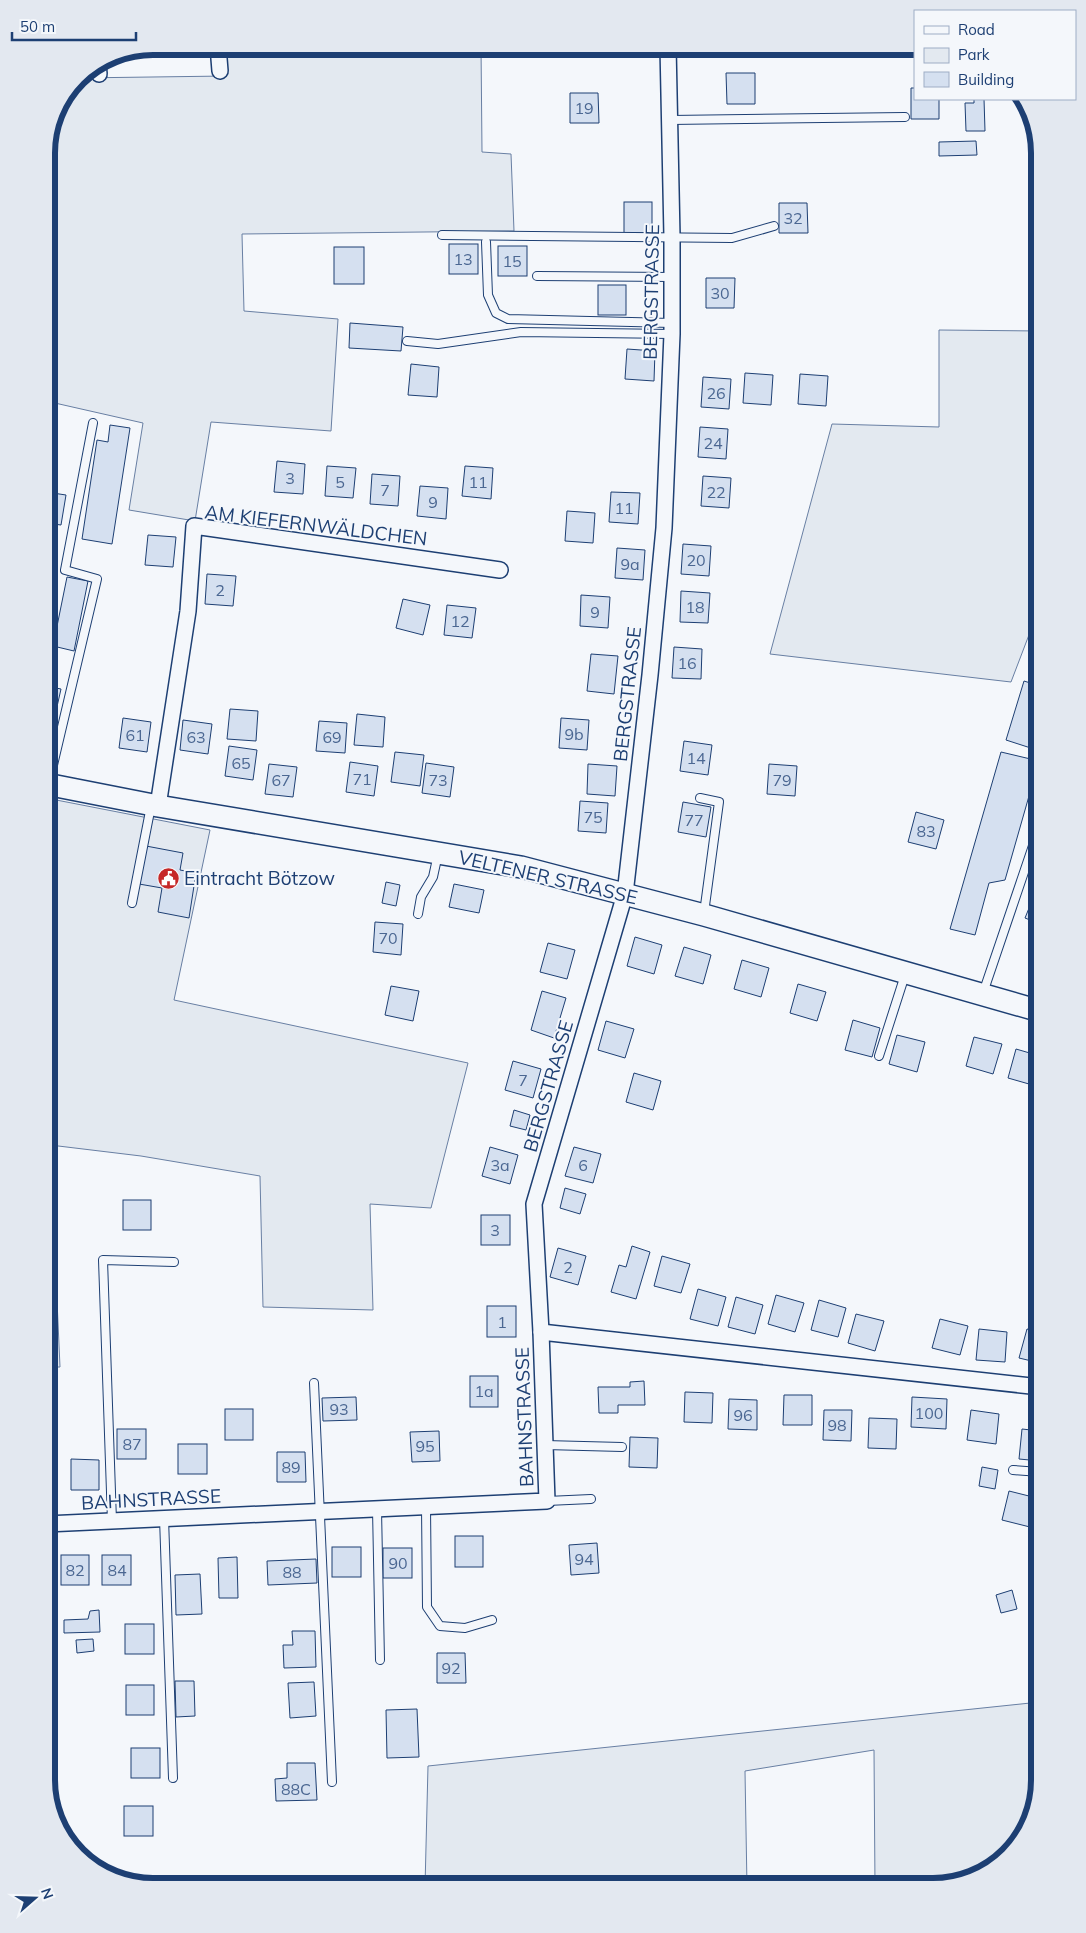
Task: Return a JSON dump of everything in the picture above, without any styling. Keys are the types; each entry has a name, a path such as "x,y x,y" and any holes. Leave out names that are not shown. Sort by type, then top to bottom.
{"main road":[{"name":"VELTENER STRASSE","path":"55,785 154,805 521,867 704,915 1031,1009"}],"street":[{"path":"219,55 220,71"},
{"name":"BERGSTRASSE","path":"541,1332 534,1204 625,894 650,675 664,528 672,328 673,277 668,55"},
{"name":"AM KIEFERNWÄLDCHEN","path":"154,805 188,612 194,526 500,570"},
{"name":"BAHNSTRASSE","path":"55,1524 547,1501 541,1332 1031,1386"}],"lane":[{"path":"670,120 905,117"},
{"path":"442,235 732,238 774,226"},
{"path":"486,242 488,295 496,313 508,319 672,328"},
{"path":"536,276 673,277"},
{"path":"407,341 438,344 521,332 672,328"},
{"path":"55,755 97,579 65,570 92,423"},
{"path":"700,798 719,802 704,915"},
{"path":"132,902 154,805"},
{"path":"982,995 1031,851"},
{"path":"418,914 422,897 433,877 438,852"},
{"path":"878,1056 905,973"},
{"path":"112,1521 104,1260 174,1262"},
{"path":"314,1383 332,1782"},
{"path":"545,1444 622,1447"},
{"path":"1013,1470 1031,1471"},
{"path":"547,1501 591,1499"},
{"path":"426,1506 428,1607 440,1626 465,1628 492,1620"},
{"path":"377,1509 380,1660"},
{"path":"164,1518 173,1778"}],"green space":[{"path":"225,55 481,55 482,152 511,154 514,231 242,234 244,311 338,319 331,431 211,422 195,521 129,510 143,423 55,403 55,146 62,115 71,98 89,78 226,76"},
{"path":"939,330 1031,331 1031,630 1011,682 770,654 832,424 939,427"},
{"path":"55,800 210,830 174,1000 468,1063 431,1208 370,1204 373,1310 263,1307 260,1176 141,1156 55,1146"},
{"path":"55,1256 60,1367 55,1367"},
{"path":"1031,1703 1030,1793 1021,1824 1007,1845 993,1858 971,1871 940,1878 875,1878 874,1750 745,1771 747,1878 425,1878 428,1766"}],"building":[{"path":"726,73 755,73 755,104 727,104"},
{"path":"911,88 914,88 914,100 939,100 939,119 911,119"},
{"path":"570,93 598,93 599,123 570,123"},
{"path":"974,100 984,100 985,131 966,131 965,103 974,103"},
{"path":"976,141 977,155 939,156 939,142"},
{"path":"624,202 652,202 652,233 624,233"},
{"path":"779,203 807,203 808,233 779,233"},
{"path":"449,244 478,244 478,274 449,274"},
{"path":"498,246 527,246 527,276 498,276"},
{"path":"334,247 364,247 364,284 334,284"},
{"path":"706,278 735,278 734,308 706,308"},
{"path":"598,285 626,285 626,315 598,315"},
{"path":"350,323 403,327 401,351 349,348"},
{"path":"627,349 655,351 654,381 625,379"},
{"path":"411,364 439,367 437,397 408,395"},
{"path":"745,373 773,375 771,405 743,403"},
{"path":"800,374 828,376 826,406 798,404"},
{"path":"703,377 731,379 729,409 701,407"},
{"path":"110,425 130,428 112,544 82,539 97,440 108,442"},
{"path":"700,427 728,429 726,459 698,457"},
{"path":"277,461 305,464 303,494 274,492"},
{"path":"327,466 356,468 353,498 325,496"},
{"path":"465,466 493,468 491,499 462,496"},
{"path":"372,474 400,476 398,506 370,504"},
{"path":"703,476 731,478 729,508 701,506"},
{"path":"420,486 448,488 446,519 417,516"},
{"path":"611,492 640,493 638,524 609,522"},
{"path":"55,493 66,495 61,525 55,524"},
{"path":"567,511 595,513 593,543 565,541"},
{"path":"148,535 176,537 173,567 145,565"},
{"path":"683,544 711,546 709,576 681,574"},
{"path":"617,548 645,550 643,580 615,578"},
{"path":"207,574 236,576 233,606 205,604"},
{"path":"67,577 88,581 74,651 55,646 55,636"},
{"path":"681,591 710,593 708,623 680,622"},
{"path":"581,595 610,597 608,628 580,626"},
{"path":"403,599 430,605 423,635 396,628"},
{"path":"447,605 476,608 472,638 444,635"},
{"path":"674,647 702,649 701,679 672,678"},
{"path":"591,654 618,656 614,694 587,691"},
{"path":"1024,681 1031,683 1031,748 1006,740"},
{"path":"55,688 61,689 55,716"},
{"path":"230,709 258,711 256,741 227,739"},
{"path":"357,714 385,717 383,747 354,745"},
{"path":"123,718 151,722 147,752 119,748"},
{"path":"561,718 589,720 587,750 559,748"},
{"path":"183,720 212,724 208,754 180,750"},
{"path":"319,721 347,723 345,753 316,751"},
{"path":"684,741 712,745 708,775 680,771"},
{"path":"229,746 257,750 253,780 225,776"},
{"path":"395,752 424,755 420,786 391,782"},
{"path":"1001,752 1031,759 1031,789 1005,880 989,883 975,935 950,929"},
{"path":"350,762 378,766 374,796 346,792"},
{"path":"426,763 454,767 450,797 422,793"},
{"path":"269,764 297,767 293,797 265,794"},
{"path":"588,764 617,766 615,796 587,794"},
{"path":"769,764 797,766 795,796 767,794"},
{"path":"580,801 608,803 606,833 578,831"},
{"path":"683,802 711,807 706,837 678,832"},
{"path":"916,812 944,820 936,849 908,842"},
{"name":"Eintracht Bötzow","path":"146,846 183,853 180,870 196,873 189,918 158,912 162,888 139,884"},
{"path":"386,882 400,885 396,906 382,903"},
{"path":"454,884 484,890 479,913 449,907"},
{"path":"1031,903 1031,920 1025,918"},
{"path":"375,922 403,924 401,955 373,952"},
{"path":"635,937 662,945 654,974 627,966"},
{"path":"548,943 575,950 567,979 540,972"},
{"path":"684,947 711,955 703,984 675,976"},
{"path":"742,960 769,968 761,997 734,989"},
{"path":"798,984 826,992 817,1021 790,1013"},
{"path":"391,986 419,991 413,1021 385,1015"},
{"path":"542,991 566,998 554,1038 531,1030"},
{"path":"853,1020 880,1028 872,1057 845,1050"},
{"path":"606,1021 634,1029 625,1058 598,1050"},
{"path":"897,1035 925,1042 917,1072 889,1064"},
{"path":"974,1037 1002,1044 993,1074 966,1066"},
{"path":"1016,1049 1031,1053 1031,1085 1008,1078"},
{"path":"513,1061 541,1069 533,1098 505,1090"},
{"path":"634,1073 661,1081 653,1110 626,1102"},
{"path":"514,1110 530,1115 526,1130 510,1126"},
{"path":"490,1147 518,1155 510,1184 482,1176"},
{"path":"574,1147 601,1154 593,1183 565,1176"},
{"path":"565,1188 586,1194 580,1214 560,1208"},
{"path":"123,1200 151,1200 151,1230 123,1230"},
{"path":"481,1215 510,1215 510,1245 481,1245"},
{"path":"632,1246 650,1252 636,1299 611,1292 619,1265 626,1267"},
{"path":"558,1248 586,1256 578,1285 550,1277"},
{"path":"662,1256 690,1264 681,1293 654,1286"},
{"path":"698,1289 726,1297 718,1326 690,1319"},
{"path":"776,1295 804,1303 795,1332 768,1324"},
{"path":"736,1297 763,1305 755,1334 728,1327"},
{"path":"819,1300 846,1308 838,1337 811,1330"},
{"path":"487,1306 516,1306 516,1337 487,1337"},
{"path":"856,1314 884,1321 875,1351 848,1343"},
{"path":"940,1319 968,1326 960,1355 932,1348"},
{"path":"979,1329 1007,1332 1005,1362 976,1360"},
{"path":"1027,1329 1031,1330 1031,1361 1019,1358"},
{"path":"470,1376 498,1376 498,1407 470,1407"},
{"path":"644,1381 645,1405 618,1405 618,1413 599,1413 598,1387 630,1387 630,1382"},
{"path":"685,1392 713,1393 712,1423 684,1422"},
{"path":"784,1395 812,1395 812,1425 783,1425"},
{"path":"356,1397 357,1420 323,1421 322,1398"},
{"path":"912,1397 947,1399 946,1429 911,1427"},
{"path":"729,1399 757,1400 757,1430 728,1429"},
{"path":"225,1409 253,1409 253,1440 225,1440"},
{"path":"824,1410 852,1410 851,1441 823,1440"},
{"path":"971,1410 999,1414 996,1444 967,1440"},
{"path":"869,1418 897,1419 896,1449 868,1448"},
{"path":"117,1429 146,1429 146,1459 117,1459"},
{"path":"1022,1429 1031,1430 1031,1460 1019,1459"},
{"path":"439,1431 440,1461 412,1462 410,1432"},
{"path":"630,1437 658,1438 657,1468 629,1467"},
{"path":"178,1444 207,1444 207,1474 178,1474"},
{"path":"277,1452 305,1452 306,1482 277,1482"},
{"path":"71,1459 99,1460 99,1490 71,1490"},
{"path":"982,1467 998,1470 995,1489 979,1486"},
{"path":"1009,1491 1031,1496 1030,1527 1002,1520"},
{"path":"455,1536 483,1536 483,1567 455,1567"},
{"path":"597,1543 599,1573 571,1575 569,1545"},
{"path":"332,1547 361,1547 361,1577 332,1577"},
{"path":"383,1548 412,1548 412,1578 383,1578"},
{"path":"61,1555 89,1555 89,1585 61,1585"},
{"path":"102,1555 131,1555 131,1585 102,1585"},
{"path":"237,1557 238,1598 219,1598 218,1558"},
{"path":"316,1559 317,1583 268,1585 267,1561"},
{"path":"200,1574 202,1614 176,1615 175,1575"},
{"path":"1012,1590 1017,1609 1001,1613 996,1595"},
{"path":"99,1610 100,1632 64,1633 64,1620 88,1619 90,1611"},
{"path":"125,1624 154,1624 154,1654 125,1654"},
{"path":"292,1631 315,1631 316,1667 284,1668 283,1645 293,1645"},
{"path":"93,1639 94,1651 77,1653 76,1640"},
{"path":"437,1653 465,1653 466,1683 437,1683"},
{"path":"175,1681 194,1681 195,1716 176,1717"},
{"path":"314,1682 316,1716 290,1718 288,1683"},
{"path":"126,1685 154,1685 154,1715 126,1715"},
{"path":"417,1709 419,1757 387,1758 386,1710"},
{"path":"131,1748 160,1748 160,1778 131,1778"},
{"path":"287,1763 315,1763 317,1800 276,1801 275,1779 287,1778"},
{"path":"124,1806 153,1806 153,1836 124,1836"}],"place":[{"name":"Eintracht Bötzow","path":"168,878"}]}
